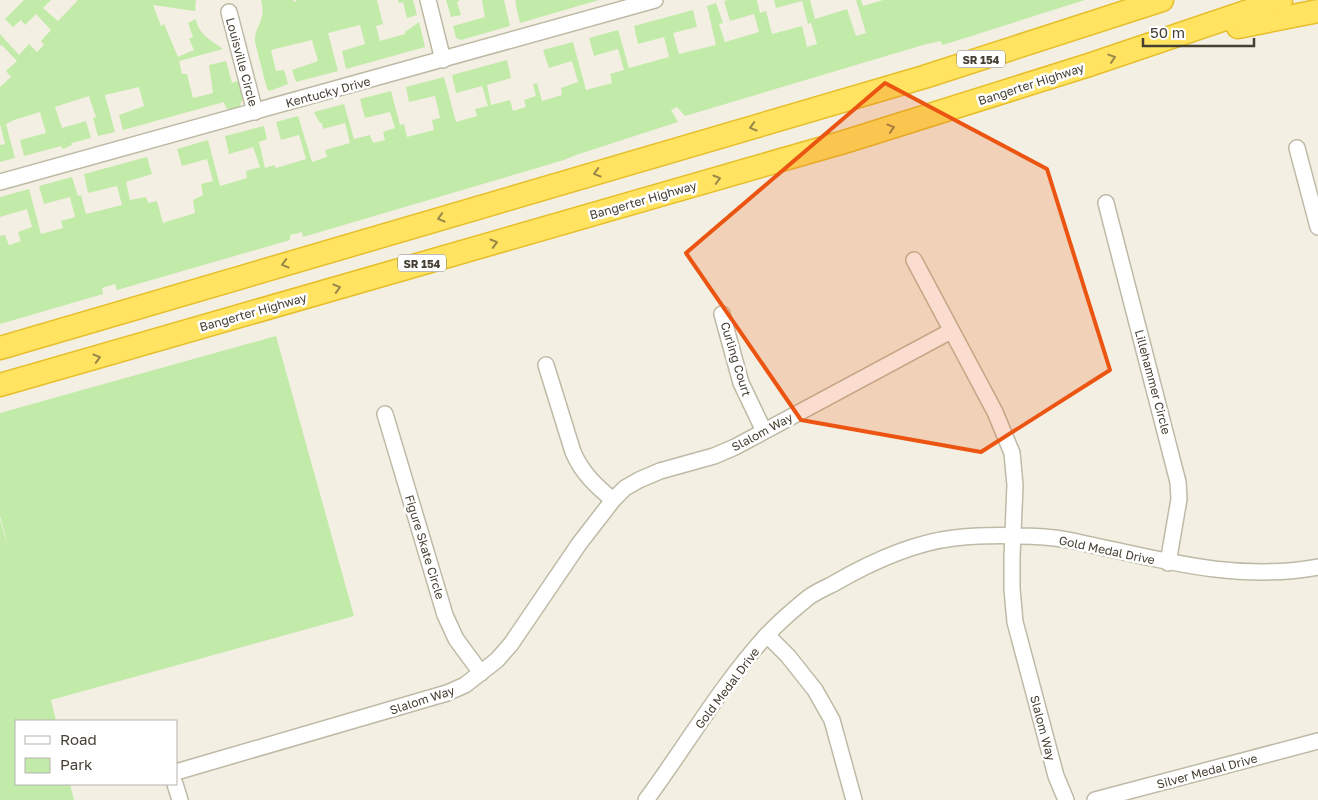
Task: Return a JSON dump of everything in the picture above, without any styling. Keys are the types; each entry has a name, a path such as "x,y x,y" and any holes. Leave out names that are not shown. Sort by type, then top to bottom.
{"highway":[{"path":"799,114 933,60 1115,0"},
{"name":"SR 154","path":"0,348 924,77 1162,0"},
{"name":"Bangerter Highway","path":"0,385 844,142 995,96 1281,0"},
{"path":"1166,40 1318,10"},
{"path":"0,400 66,366"}],"street":[{"path":"428,0 443,60"},
{"name":"Kentucky Drive","path":"0,182 443,60 618,4 654,0"},
{"name":"Louisville Circle","path":"229,12 255,112"},
{"path":"1297,148 1318,227"},
{"name":"Lillehammer Circle","path":"1106,203 1178,482 1179,499 1168,563"},
{"path":"914,260 951,331"},
{"name":"Curling Court","path":"722,314 741,384 764,432"},
{"name":"Slalom Way","path":"178,771 447,693 465,685 497,660 511,644 579,544 613,500 625,488 660,471 714,456 764,432 951,331 995,412 1012,453 1015,485 1012,589 1015,622 1056,776 1066,800"},
{"path":"546,365 579,466 589,480 613,500"},
{"name":"Figure Skate Circle","path":"385,414 445,615 456,639 480,673"},
{"name":"Gold Medal Drive","path":"646,800 748,656 767,635 810,597 881,559 953,538 1013,536 1066,540 1168,563 1213,569 1262,572 1318,567"},
{"path":"767,635 788,656 815,690 832,720 854,800"},
{"name":"Silver Medal Drive","path":"1095,800 1318,741"},
{"path":"176,785 180,800"}],"highlighted area":[{"path":"885,83 1047,169 1110,370 981,452 801,420 686,253"}],"green space":[{"path":"24,0 51,0 43,8 58,21 78,0 196,0 195,11 153,5 161,26 164,24 178,57 194,50 189,39 193,37 188,23 196,19 203,33 223,49 179,61 182,74 187,74 193,98 213,93 209,65 226,61 232,83 237,81 243,88 245,98 241,102 239,109 233,111 226,108 224,102 123,130 119,115 144,106 139,87 105,95 115,132 98,136 93,118 96,117 89,96 55,107 62,128 86,121 91,138 71,143 72,145 63,149 61,146 24,156 20,140 46,133 40,112 6,124 15,158 0,162 0,145 5,144 0,124 0,87 11,77 6,71 17,61 2,45 0,46 0,34 19,55 29,44 37,52 44,45 41,41 51,30 36,14 25,25 21,20 13,27 5,19"},
{"path":"261,0 293,0 295,2 297,0 377,0 383,24 376,26 380,41 405,34 405,32 419,22 425,47 346,69 342,51 365,44 360,25 328,33 338,71 296,82 292,70 318,61 312,40 271,50 276,71 284,70 288,84 270,91 267,89 255,42 262,13"},
{"path":"398,0 413,0 417,15 407,18 403,2 399,3"},
{"path":"446,0 460,0 457,2 461,15 451,17"},
{"path":"482,0 504,0 510,26 461,40 456,38 453,26 485,17"},
{"path":"599,0 520,23 515,1"},
{"path":"757,0 760,13 766,11 772,34 802,26 807,47 817,44 811,23 808,24 802,1 776,8 774,0 810,0 815,19 847,9 856,36 866,33 856,0 861,0 863,6 883,0 1085,0 943,45 940,41 923,45 685,116 677,107 671,110 678,122 564,160 303,237 302,232 290,235 290,240 117,290 115,284 102,288 103,294 0,324 0,236 5,235 9,245 21,241 18,232 32,227 27,209 0,217 0,197 29,189 41,234 63,228 61,221 75,217 70,197 44,204 39,186 72,177 78,196 81,195 86,214 122,205 117,186 88,193 84,174 147,157 152,174 126,182 130,200 146,197 148,203 157,201 163,223 195,213 193,200 203,195 201,184 213,181 207,159 182,166 177,149 208,140 220,186 247,178 246,171 260,167 253,147 229,154 225,136 264,126 267,139 259,142 265,168 274,165 276,168 306,159 299,135 281,140 276,122 298,116 312,162 327,157 325,150 350,143 345,123 323,129 322,123 320,123 314,112 344,104 354,139 370,135 373,143 385,140 383,132 395,128 390,112 365,118 360,99 391,91 400,125 404,124 407,137 434,130 432,120 440,118 435,96 409,102 406,87 444,77 456,122 477,116 475,109 488,106 482,86 456,93 452,75 507,60 511,78 487,85 491,105 510,100 513,111 526,107 524,100 536,96 533,84 537,83 542,101 562,95 561,88 578,82 572,61 549,68 543,50 573,42 586,90 612,83 610,74 624,70 618,49 594,56 589,38 618,30 629,68 669,57 664,37 638,44 634,26 693,10 697,27 673,33 679,54 716,45 707,6 716,3 723,23 719,24 725,42 759,32 754,14 730,21 724,1"},
{"path":"276,336 354,616 51,700 56,720 15,720 15,785 70,785 74,800 0,800 0,520 9,550 0,516 0,413"}]}
